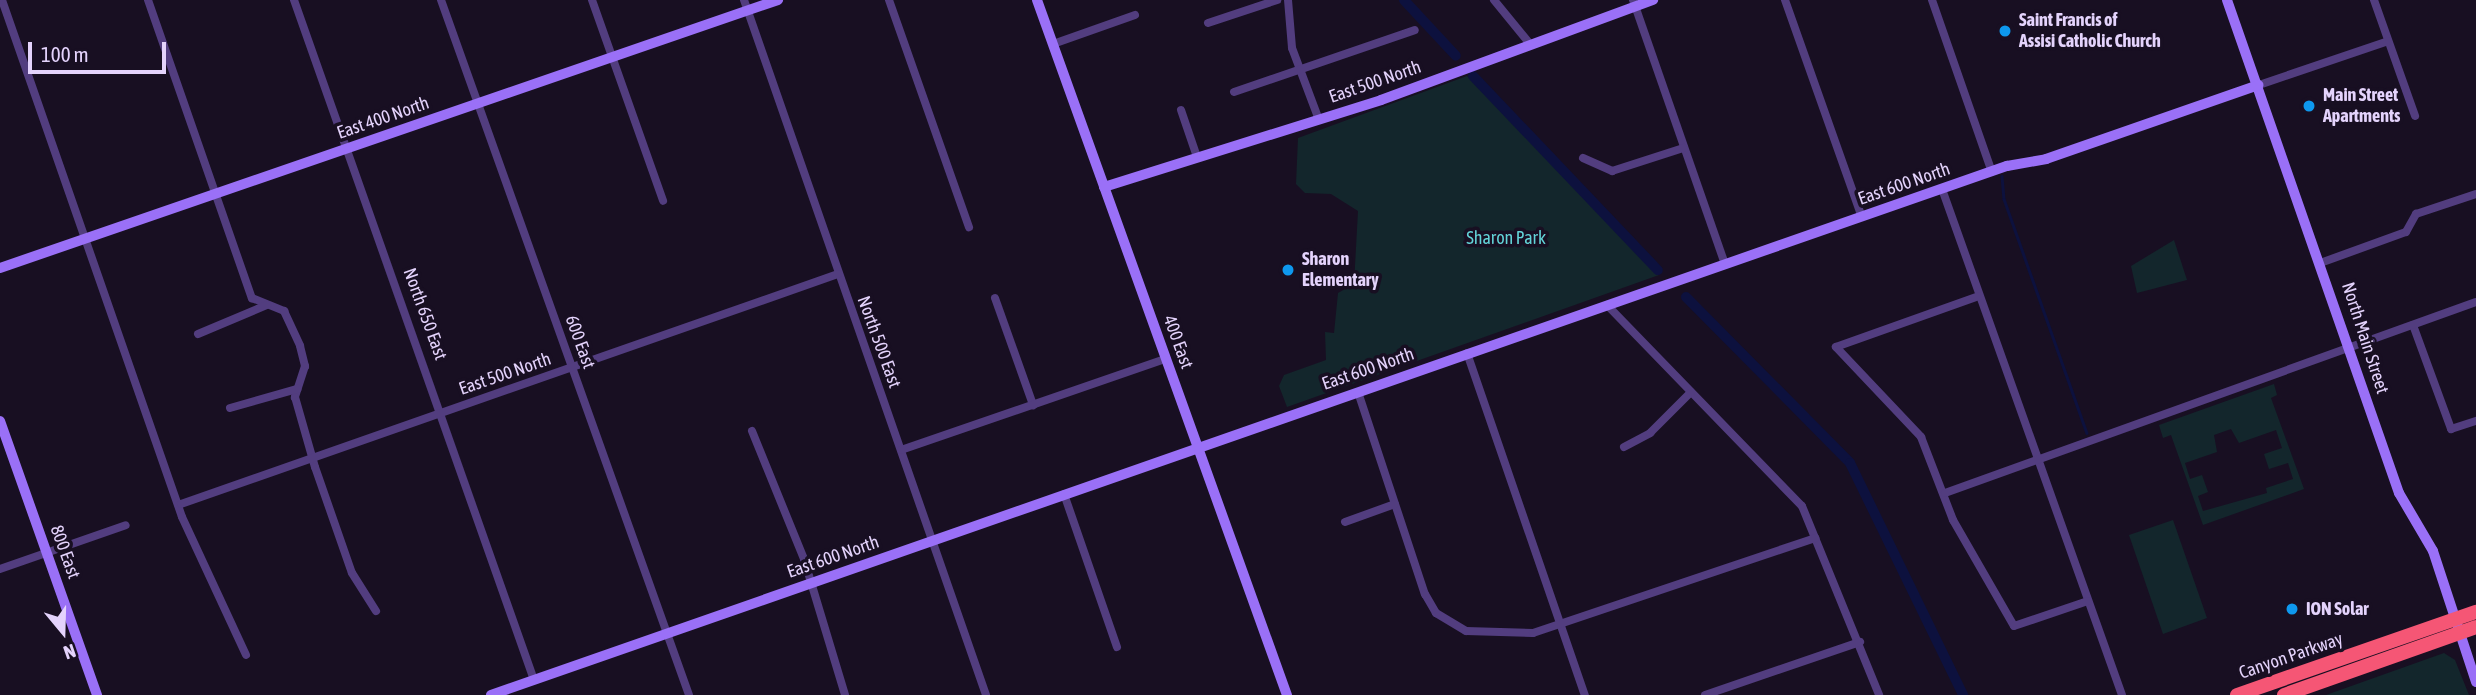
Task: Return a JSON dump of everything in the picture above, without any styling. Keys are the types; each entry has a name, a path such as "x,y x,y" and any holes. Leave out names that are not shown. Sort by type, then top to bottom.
{"highway":[{"name":"Canyon Parkway","path":"2284,695 2313,690 2456,626 2476,612"},
{"name":"Canyon Parkway","path":"2237,695 2456,626 2476,627"}],"street":[{"path":"2,0 181,504 200,566 246,655"},
{"path":"148,0 252,298 289,316 305,366 296,389 314,459 352,573 376,611"},
{"name":"North 650 East","path":"294,0 444,414 534,680"},
{"name":"600 East","path":"441,0 689,695"},
{"path":"592,0 663,201"},
{"name":"East 400 North","path":"0,268 612,57 746,5 778,0"},
{"path":"890,0 969,227"},
{"name":"400 East","path":"1037,0 1287,695"},
{"path":"1208,23 1277,0"},
{"path":"1288,0 1300,69 1319,120"},
{"path":"1494,0 1530,44"},
{"name":"East 500 North","path":"1104,187 1319,120 1530,44 1634,3 1653,0"},
{"path":"1785,0 1862,217"},
{"path":"1932,0 1993,172"},
{"name":"North Main Street","path":"2227,0 2323,262 2349,349 2399,493 2433,551 2476,682"},
{"path":"2374,0 2415,116"},
{"path":"1634,3 1725,264"},
{"name":"North 500 East","path":"746,5 986,695"},
{"path":"1053,44 1135,15"},
{"path":"1234,92 1415,30"},
{"path":"2259,85 2388,41"},
{"name":"East 600 North","path":"491,695 1725,264 2259,85"},
{"path":"1181,110 1197,158"},
{"path":"1583,158 1612,171 1683,148"},
{"path":"1942,190 2122,695"},
{"path":"2323,262 2406,232 2416,214 2476,194"},
{"name":"East 500 North","path":"181,504 838,274"},
{"path":"1979,296 1836,347 1921,437 1945,493 1953,520 2014,626 2088,601"},
{"path":"995,298 1033,405"},
{"path":"1945,493 2476,302"},
{"path":"198,334 267,305"},
{"path":"1607,305 1795,497 1860,642 1880,695"},
{"path":"2413,325 2451,429 2476,421"},
{"path":"1466,354 1585,695"},
{"path":"901,450 1166,359"},
{"path":"230,408 296,389"},
{"path":"1357,392 1426,594 1436,613 1466,631 1510,635 1561,624 1815,538"},
{"path":"1624,447 1650,433 1690,392"},
{"name":"800 East","path":"0,421 97,695"},
{"path":"752,430 809,584 845,695"},
{"path":"1064,494 1117,648"},
{"path":"1345,522 1395,504"},
{"path":"0,569 126,525"},
{"path":"1705,695 1860,642"}],"green space":[{"name":"Sharon Park","path":"1467,76 1659,275 1287,407 1279,386 1284,375 1326,360 1325,332 1334,333 1338,293 1354,284 1358,211 1331,194 1305,193 1296,184 1298,138"},
{"path":"2174,240 2187,280 2137,293 2131,266"},
{"path":"2274,384 2277,395 2271,398 2304,489 2203,525 2171,435 2163,438 2159,425","holes":["2231,429 2239,443 2276,430 2282,448 2264,454 2269,469 2288,463 2293,479 2266,488 2267,493 2203,511 2198,496 2208,492 2202,475 2190,479 2185,463 2217,452 2214,435"]},
{"path":"2173,520 2207,618 2163,634 2129,535"},
{"path":"2444,653 2455,660 2469,695 2326,695"}],"waterway":[{"path":"1404,0 1456,56"},
{"path":"1473,76 1658,270"},
{"path":"2002,176 2004,199 2087,433"},
{"path":"1686,297 1850,463 1963,695"}],"place":[{"name":"Saint Francis of Assisi Catholic Church","path":"2005,31"},
{"name":"Main Street Apartments","path":"2309,106"},
{"name":"Sharon Elementary","path":"1288,270"},
{"name":"ION Solar","path":"2292,609"}]}
